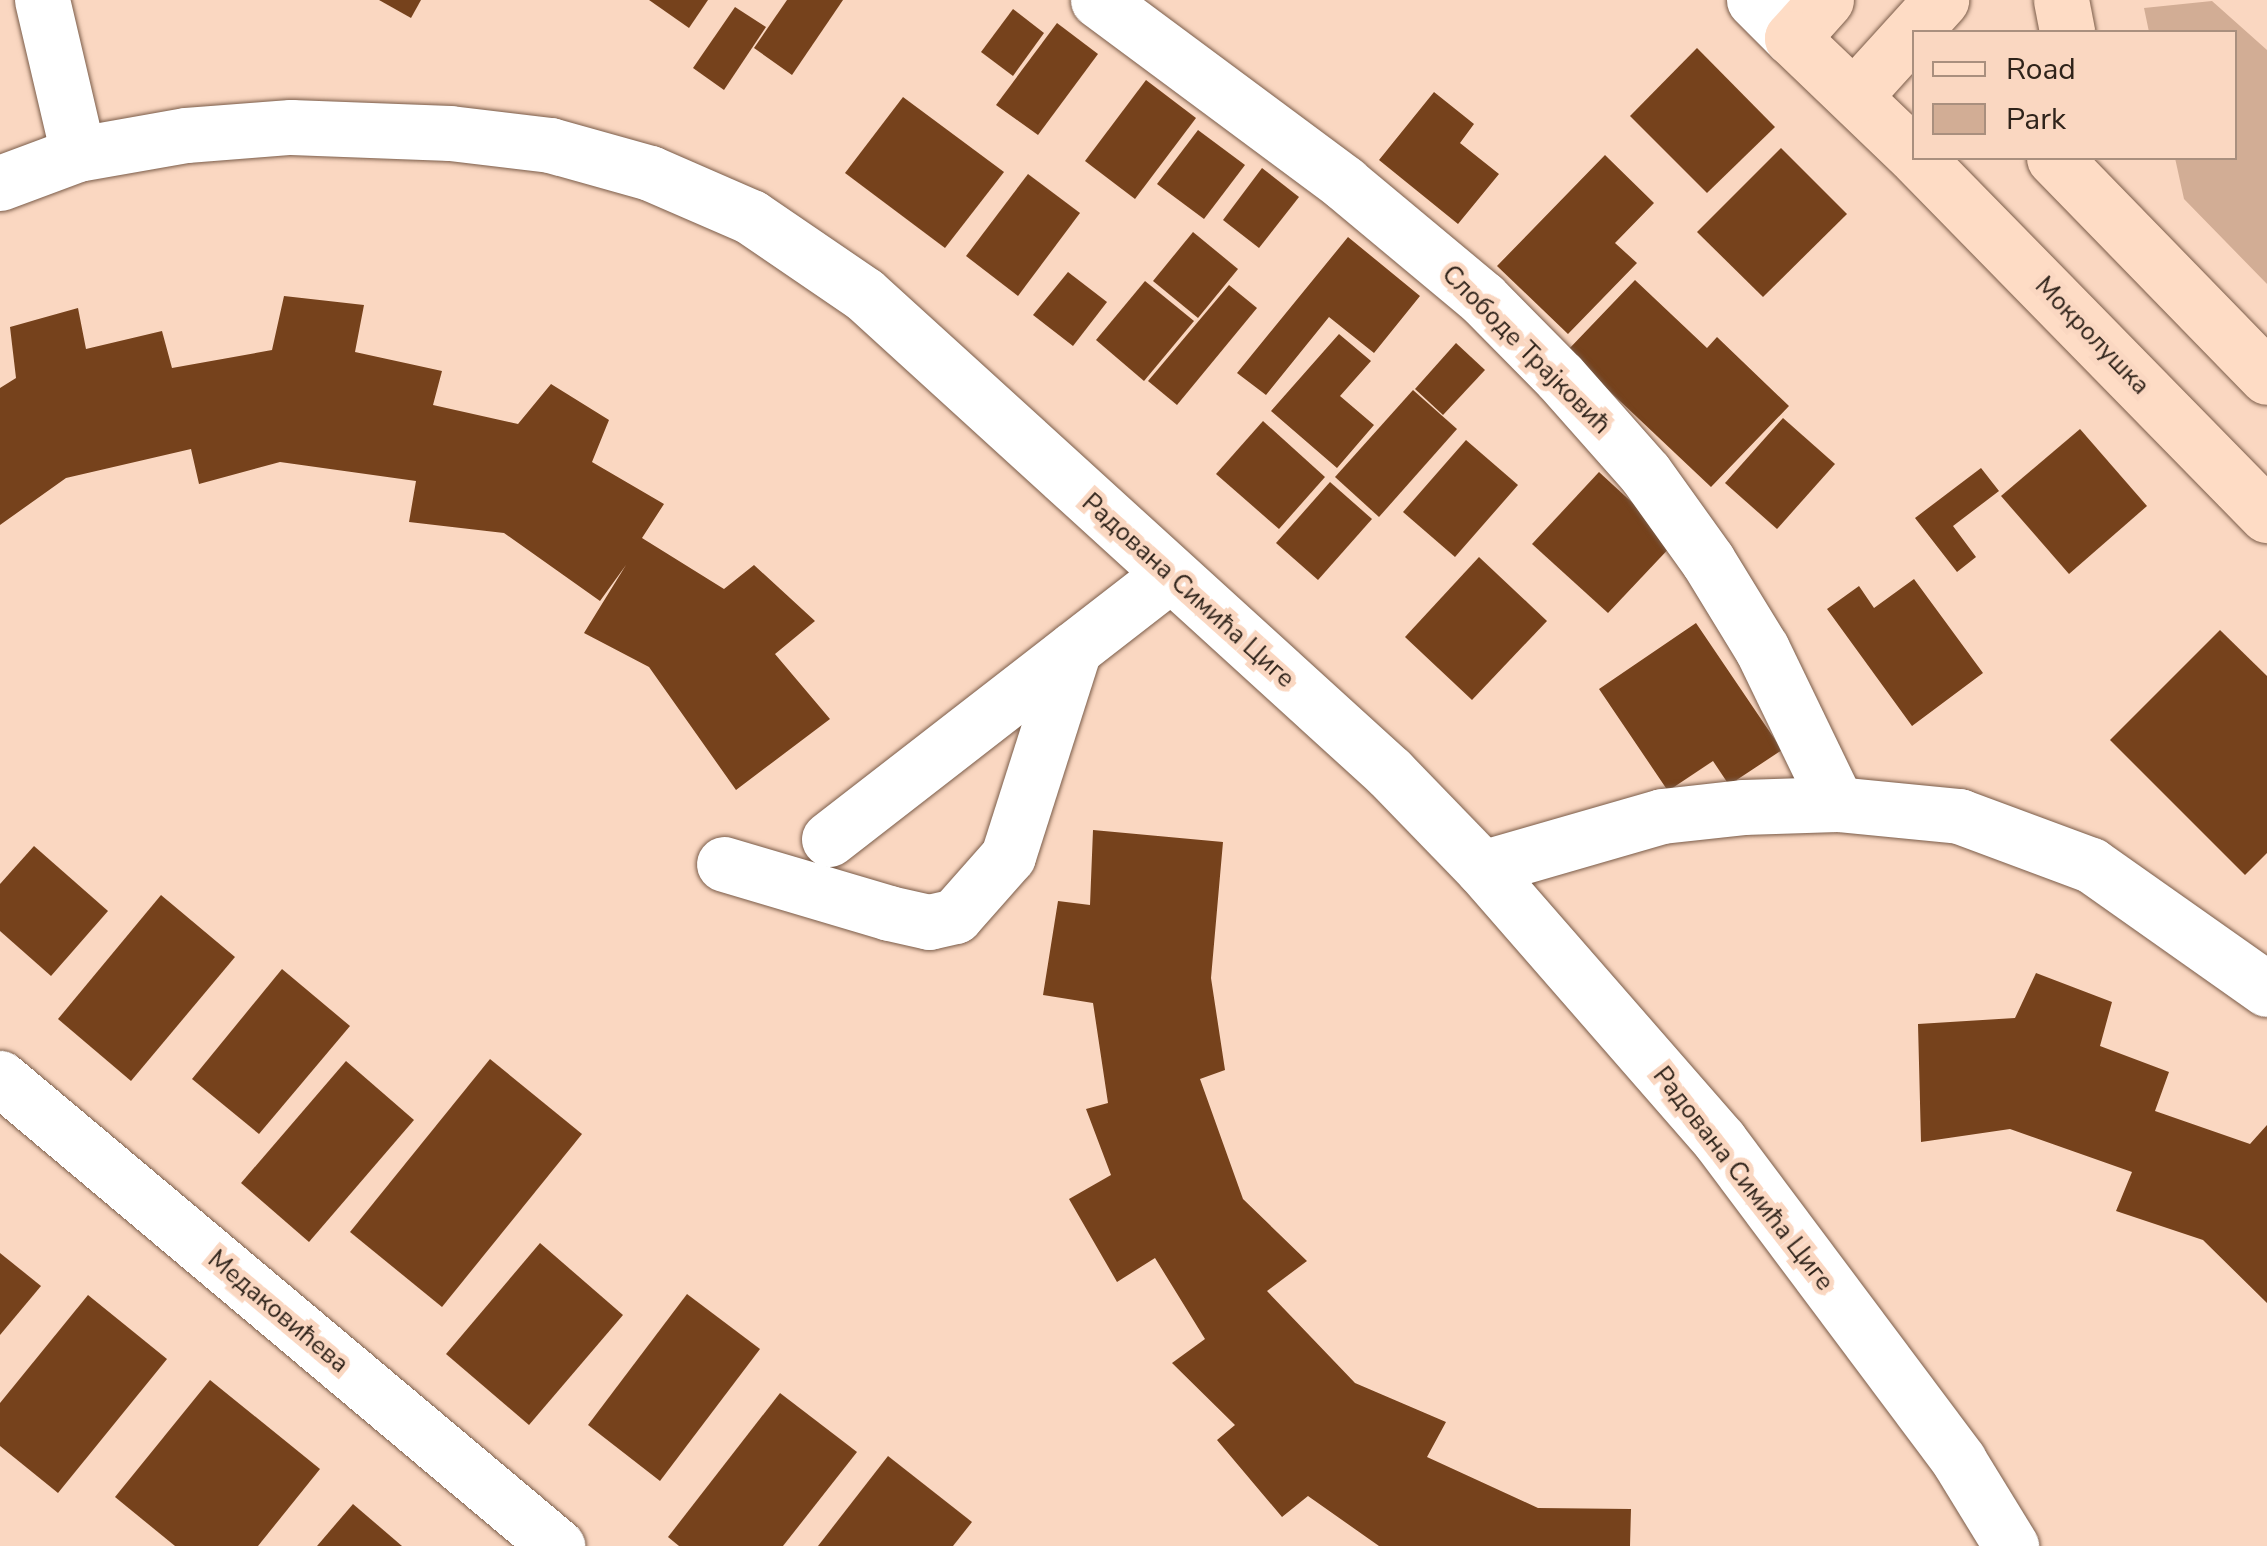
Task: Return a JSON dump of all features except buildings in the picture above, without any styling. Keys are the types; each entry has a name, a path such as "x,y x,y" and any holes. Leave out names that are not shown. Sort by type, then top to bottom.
{"main road":[{"path":"2062,0 2066,30"},
{"path":"1854,96 1921,14"},
{"name":"Мокролушка","path":"1809,19 1854,96 1912,152"},
{"name":"Мокролушка","path":"1920,160 2267,515"},
{"path":"2056,160 2267,377"},
{"path":"2098,160 2118,222"}],"street":[{"path":"42,0 78,154"},
{"name":"Слободе Трајковић","path":"1098,0 1344,183 1482,298 1560,377 1645,474 1708,561 1762,649 1836,804"},
{"name":"Мокролушка","path":"1754,0 1809,19"},
{"name":"Радована Симића Циге","path":"0,183 78,154 186,135 291,127 450,133 550,145 650,172 750,216 864,294 1390,774 1482,868 1720,1142 1959,1461 2011,1546"},
{"path":"828,839 1170,575"},
{"path":"724,864 889,913 929,922 955,916 1008,856 1074,649"},
{"path":"1482,868 1662,816 1836,804 1959,816 2038,840 2106,875 2267,989"},
{"name":"Медаковићева","path":"0,1078 557,1546"}],"green space":[{"path":"2212,1 2267,50 2267,284 2184,199 2175,160 2237,160 2237,30 2149,30 2144,8"}]}
